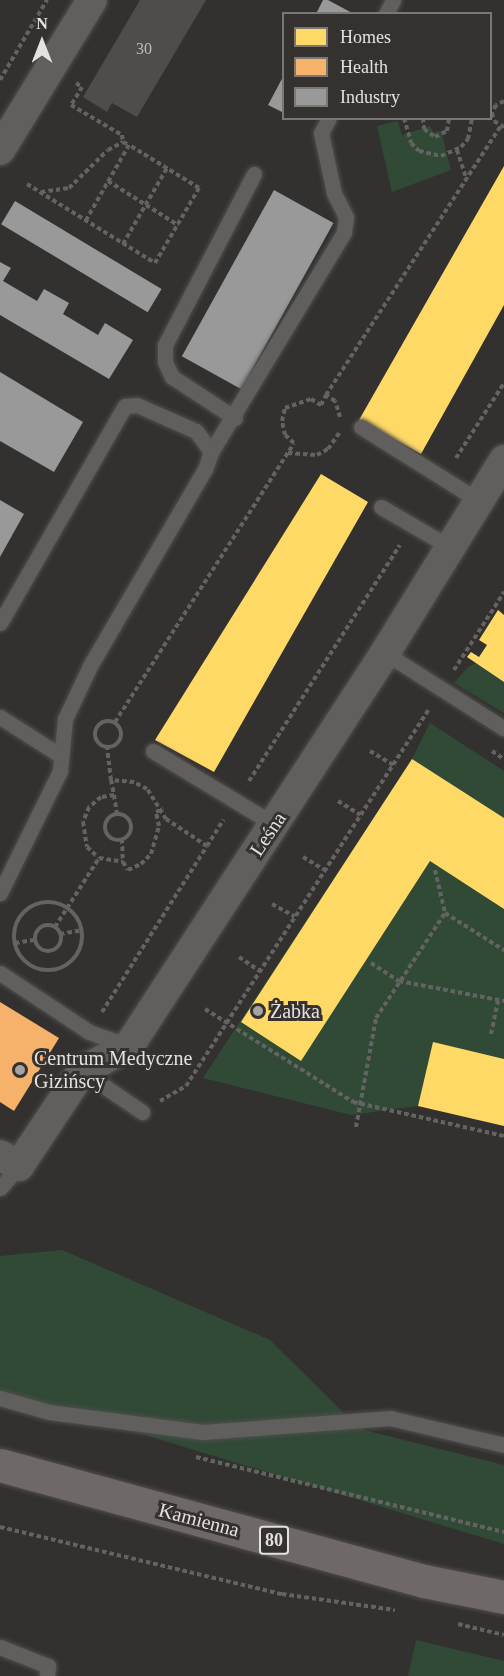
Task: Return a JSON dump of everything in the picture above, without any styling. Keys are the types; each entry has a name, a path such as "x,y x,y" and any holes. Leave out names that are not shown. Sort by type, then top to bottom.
{"main road":[{"name":"Kamienna","path":"3,1474 45,1476 424,1581 504,1597"}],"street":[{"path":"0,150 92,0"},
{"name":"Leśna","path":"10,1160 82,1071 129,1046 386,653 504,460"}],"lane":[{"path":"0,893 60,771 65,719 90,666 205,469 211,452 235,418 344,232 346,217 334,193 321,133 328,120"},
{"path":"235,418 172,377 165,362 165,345 254,174"},
{"path":"0,623 125,406 137,405 196,431 211,452"},
{"path":"361,427 478,500"},
{"path":"381,507 450,547"},
{"path":"386,653 503,728"},
{"path":"0,717 61,756"},
{"path":"153,751 274,825"},
{"path":"0,973 89,1032 129,1046"},
{"path":"82,1071 142,1112"},
{"path":"0,1188 10,1160"},
{"path":"0,1398 48,1412 203,1432 390,1418 504,1445"},
{"path":"0,1647 48,1666 46,1676"}],"path":[{"path":"0,80 46,0"},
{"path":"73,81 82,87 71,105 123,135 123,142"},
{"path":"116,722 103,721 95,731 96,740 107,747 116,745 121,738 116,722 294,443 285,435 282,421 285,408 310,399 321,405 466,178 502,126 492,113 504,101"},
{"path":"404,120 406,133 419,151 441,156 457,150 468,139 472,120"},
{"path":"423,120 424,129 435,136 447,131 449,120"},
{"path":"27,184 155,263 199,188 123,142"},
{"path":"40,192 69,188 108,150 123,142"},
{"path":"86,220 129,145"},
{"path":"457,150 466,178"},
{"path":"123,244 167,168"},
{"path":"108,180 178,225"},
{"path":"443,478 504,383"},
{"path":"288,453 317,455 328,449 341,430 335,401 326,395"},
{"path":"89,1032 413,525"},
{"path":"142,1112 186,1086 504,592"},
{"path":"107,747 117,813"},
{"path":"491,750 504,759"},
{"path":"370,752 393,765"},
{"path":"111,780 134,782 147,789 163,809 166,819 207,846"},
{"path":"114,795 101,797 89,807 83,822 87,847 99,858 123,862"},
{"path":"338,801 360,816"},
{"path":"122,839 123,862 128,870 152,854 159,826 156,812 163,809"},
{"path":"117,813 129,818 132,826 129,835 122,839 109,836 105,828 107,819 117,813"},
{"path":"303,857 325,870"},
{"path":"55,927 99,858"},
{"path":"435,870 445,913 504,950"},
{"path":"50,902 67,908 78,919 82,930 78,952 67,964 51,970 30,964 15,943 15,925 29,907 50,902"},
{"path":"272,904 295,917"},
{"path":"356,1127 376,1018 445,913"},
{"path":"55,927 60,934 59,946 51,952 38,948 34,940 39,928 55,927"},
{"path":"60,934 82,930"},
{"path":"15,943 34,940"},
{"path":"238,957 260,971"},
{"path":"371,963 399,981 504,1001"},
{"path":"491,1034 498,1000"},
{"path":"205,1009 359,1104 504,1136"},
{"path":"194,1457 504,1533"},
{"path":"0,1527 291,1596 405,1611"},
{"path":"449,1622 504,1635"}],"green space":[{"path":"398,121 402,135 430,126 433,132 441,131 451,170 392,192 377,126"},
{"path":"504,648 504,713 454,683 468,667"},
{"path":"430,723 504,771 504,1126 418,1106 351,1115 203,1078 412,759"},
{"path":"62,1250 270,1340 360,1429 504,1465 504,1544 0,1391 0,1256"},
{"path":"416,1640 504,1661 504,1676 408,1676"}],"building: Homes":[{"path":"504,166 504,305 421,454 359,420"},
{"path":"321,474 368,502 214,772 155,740"},
{"path":"498,610 504,615 504,682 467,657 471,652 479,657 487,645 479,640"},
{"path":"412,759 504,818 504,909 430,861 301,1061 241,1022"},
{"path":"433,1042 504,1059 504,1126 418,1106"}],"building: Health":[{"name":"Centrum Medyczne Gizińscy","path":"0,1002 59,1038 14,1111 0,1102"}],"building: Industry":[{"path":"323,0 328,0 350,12 317,12"},
{"path":"282,79 282,112 268,105"},
{"path":"274,190 333,223 241,389 182,356"},
{"path":"15,201 162,289 148,312 1,224"},
{"path":"0,262 11,268 3,281 37,301 44,289 69,303 63,314 98,335 105,323 133,340 109,379 0,315"},
{"path":"0,372 83,422 54,472 0,441"},
{"path":"0,500 24,514 0,557"}],"building: Other":[{"path":"140,0 206,0 137,117 112,103 107,112 83,97"}],"place":[{"name":"Żabka","path":"258,1011"},
{"name":"Centrum Medyczne Gizińscy","path":"20,1070"}]}
